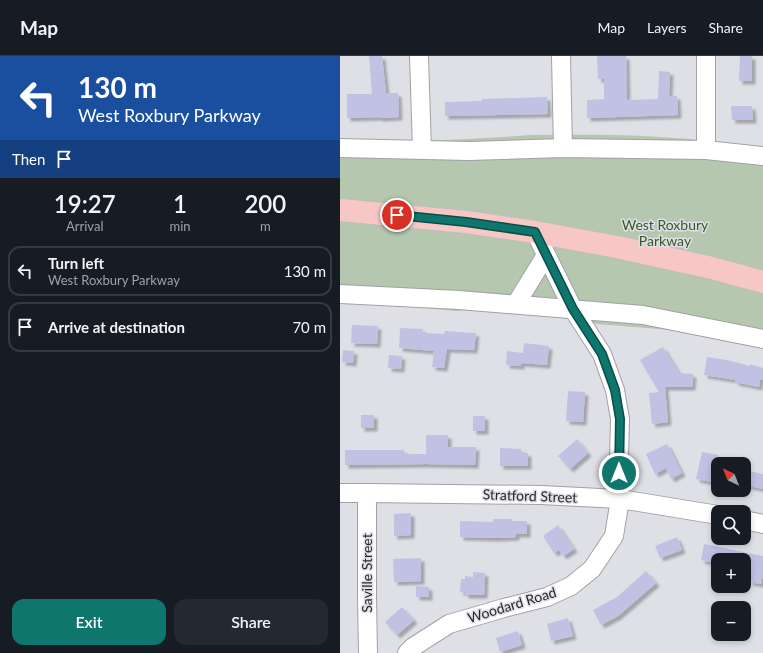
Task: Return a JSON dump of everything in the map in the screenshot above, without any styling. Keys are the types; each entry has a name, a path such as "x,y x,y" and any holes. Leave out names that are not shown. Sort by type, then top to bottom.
{"main road":[{"path":"340,210 466,222 535,232 617,247 712,268 763,282"}],"street":[{"path":"419,56 422,150"},
{"path":"561,56 563,148"},
{"path":"706,56 706,150"},
{"path":"340,148 469,151 563,148 706,150 763,156"},
{"name":"Woodard Road","path":"408,653 412,648 449,624 547,597 571,586 592,569 614,536 620,499 620,419 615,390 602,354 573,309 535,232"},
{"path":"516,304 546,254"},
{"path":"340,294 459,300 643,315 763,339"},
{"name":"Stratford Street","path":"340,493 541,495 620,499 711,514"},
{"name":"Saville Street","path":"367,493 368,653"},
{"path":"751,521 763,524"}],"green space":[{"name":"West Roxbury Parkway","path":"530,135 644,136 763,147 763,343 695,332 597,324 522,305 456,311 340,300 340,143"}],"building":[{"path":"369,56 382,56 386,93 398,93 399,117 347,118 347,94 372,94"},
{"path":"597,56 626,56 627,100 658,99 659,71 670,72 669,96 677,96 678,115 587,118 587,100 604,99 604,79 598,79"},
{"path":"740,56 752,56 752,81 739,81"},
{"path":"547,97 548,114 445,116 445,102"},
{"path":"731,106 752,106 753,120 732,120"},
{"path":"352,325 378,326 377,344 351,343"},
{"path":"400,328 423,329 422,333 444,334 445,331 476,333 474,350 447,349 444,368 432,367 434,351 399,348"},
{"path":"524,343 549,346 547,365 521,363 521,366 506,365 507,351 523,353"},
{"path":"663,347 679,373 693,374 692,387 665,387 668,422 652,424 649,393 659,392 640,360"},
{"path":"343,350 354,351 353,363 342,362"},
{"path":"389,355 402,356 401,369 388,368"},
{"path":"707,357 750,366 750,364 763,368 763,380 760,380 759,387 735,382 736,380 704,375"},
{"path":"568,391 585,392 583,422 566,421"},
{"path":"361,415 374,415 374,428 361,428"},
{"path":"473,416 485,416 485,431 473,431"},
{"path":"426,435 448,435 448,447 476,447 475,465 345,465 345,450 404,450 404,454 426,454"},
{"path":"577,439 588,453 570,469 558,456"},
{"path":"667,444 682,473 671,479 666,468 655,474 646,454"},
{"path":"500,448 521,449 521,453 528,453 528,466 500,466"},
{"path":"702,452 718,455 718,457 711,457 711,482 696,479"},
{"path":"751,471 763,474 763,489 751,486"},
{"path":"411,513 411,535 394,536 394,514"},
{"path":"493,519 527,521 527,534 516,534 516,537 494,538 460,537 460,521 493,522"},
{"path":"558,525 574,549 563,556 559,550 554,553 543,536"},
{"path":"677,537 682,550 660,558 655,546"},
{"path":"704,544 748,553 711,553 711,562 701,560"},
{"path":"751,554 763,556 763,574 761,584 751,582"},
{"path":"421,558 421,581 394,582 393,559"},
{"path":"646,571 656,583 618,616 601,625 593,610 617,597"},
{"path":"473,572 485,573 484,595 465,595 465,592 460,592 461,579 465,579 465,576 473,577"},
{"path":"416,586 429,587 429,597 416,597"},
{"path":"402,607 414,620 397,635 385,622"},
{"path":"568,618 573,636 551,641 547,624"},
{"path":"518,631 522,645 500,652 496,638"}],"route":[{"path":"397,215 466,222 535,232 573,309 602,354 615,390 620,419 619,473"}]}
